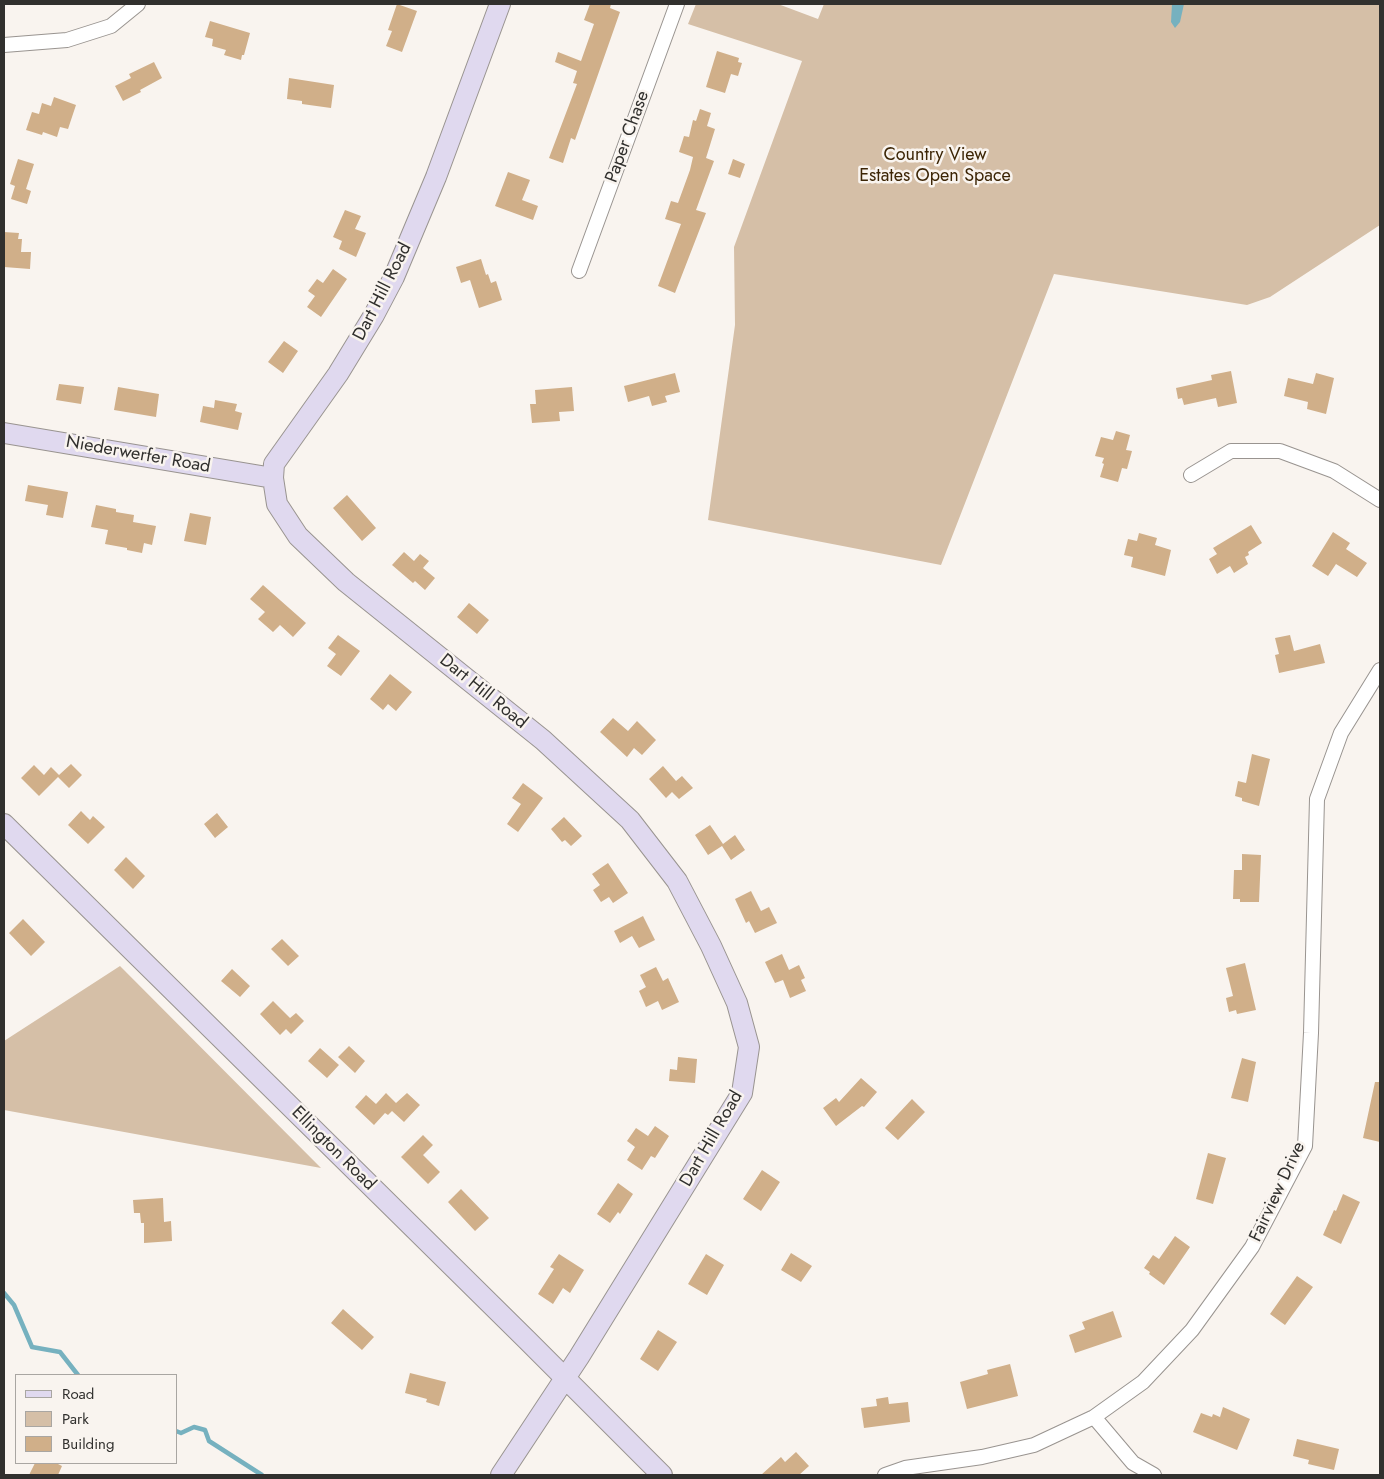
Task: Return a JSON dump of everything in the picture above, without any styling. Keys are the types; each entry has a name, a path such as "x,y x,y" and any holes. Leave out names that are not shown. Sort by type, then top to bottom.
{"street":[{"path":"4,45 67,40 111,26 138,4"},
{"name":"Dart Hill Road","path":"500,4 436,177 394,277 374,315 338,374 274,464 273,478 277,504 298,536 346,582 543,740 630,820 677,881 711,946 737,1003 749,1048 742,1093 584,1349 501,1475"},
{"name":"Paper Chase","path":"579,271 677,4"},
{"name":"Niederwerfer Road","path":"4,433 273,478"},
{"path":"1191,474 1231,451 1280,451 1334,471 1380,500"},
{"name":"Fairview Drive","path":"885,1475 905,1468 982,1457 1034,1445 1094,1417 1143,1382 1192,1330 1252,1247 1305,1146 1311,1033 1316,800 1341,733 1380,670"},
{"name":"Ellington Road","path":"4,824 662,1475"},
{"path":"1094,1417 1133,1463 1154,1475"}],"green space":[{"name":"Country View Estates Open Space","path":"696,4 778,4 818,19 824,4 1380,4 1380,225 1270,297 1247,305 1054,274 941,565 708,520 735,325 734,247 802,61 688,24"},
{"path":"120,966 321,1168 4,1110 4,1041"}],"water":[{"path":"1172,4 1184,4 1180,22 1175,28 1171,22"}],"building":[{"path":"397,4 417,11 402,52 386,46 392,31 388,30"},
{"path":"590,4 611,4 610,8 620,12 575,140 571,138 563,163 549,158 577,84 573,83 577,71 555,62 558,52 581,61 594,24 584,20"},
{"path":"210,21 250,33 241,60 224,55 226,50 212,46 213,39 205,37"},
{"path":"717,51 739,58 738,62 742,63 738,76 731,74 725,93 706,87"},
{"path":"154,62 162,78 123,101 115,86 131,78 129,74"},
{"path":"289,78 334,85 331,108 302,104 302,101 287,99"},
{"path":"54,97 76,105 68,129 60,127 57,137 43,132 42,135 26,130 32,112 39,114 42,103 51,106"},
{"path":"700,109 711,113 707,126 715,129 706,158 714,161 696,210 706,213 675,293 658,286 681,224 665,219 671,201 678,203 690,170 693,157 679,152 684,136 689,137 693,120 696,121"},
{"path":"18,159 34,164 26,189 31,191 27,204 11,199 15,186 10,184"},
{"path":"733,159 745,164 740,178 728,174"},
{"path":"508,172 530,180 522,200 538,206 533,220 495,206"},
{"path":"345,210 361,216 355,229 366,233 356,257 339,249 342,241 333,237"},
{"path":"4,232 19,233 18,239 22,239 21,252 31,252 30,269 4,267"},
{"path":"481,259 486,275 488,274 491,283 496,281 502,300 479,308 470,280 461,283 456,267"},
{"path":"333,269 347,279 321,317 307,307 315,296 308,291 317,279 323,283"},
{"path":"284,341 298,351 283,373 268,362"},
{"path":"1231,371 1237,403 1218,407 1216,398 1184,405 1182,398 1178,399 1176,388 1212,380 1211,375"},
{"path":"675,373 680,392 665,396 667,402 652,406 649,396 628,402 624,386"},
{"path":"1316,373 1334,378 1326,414 1307,409 1308,402 1284,396 1288,378 1313,384"},
{"path":"59,384 84,387 81,404 56,400"},
{"path":"118,387 159,394 156,417 114,410"},
{"path":"572,387 574,411 559,412 560,421 532,423 530,404 536,404 535,390"},
{"path":"215,400 237,404 235,411 242,413 238,430 200,422 203,406 214,408"},
{"path":"1116,431 1130,435 1126,450 1132,451 1127,469 1122,468 1118,482 1100,477 1104,458 1095,456 1101,437 1113,440"},
{"path":"28,485 68,492 63,518 46,515 48,505 25,501"},
{"path":"347,495 376,528 362,541 333,508"},
{"path":"96,505 116,509 116,512 134,515 133,522 156,526 152,545 144,543 142,553 105,544 108,530 91,527"},
{"path":"190,513 211,517 206,545 184,541"},
{"path":"1251,525 1262,543 1248,552 1249,555 1245,557 1248,564 1234,573 1230,566 1217,574 1209,559 1217,554 1213,548"},
{"path":"1333,532 1350,543 1346,549 1367,563 1357,577 1336,564 1328,576 1312,566"},
{"path":"1139,533 1157,538 1155,545 1171,550 1165,576 1131,567 1133,557 1124,555 1128,539 1137,541"},
{"path":"404,552 414,561 420,554 429,561 423,568 435,578 425,590 415,581 413,583 392,565"},
{"path":"263,585 306,623 293,637 280,625 273,632 258,619 265,612 250,599"},
{"path":"469,603 489,620 477,634 457,617"},
{"path":"338,635 360,651 341,676 327,666 336,654 328,648"},
{"path":"1290,635 1294,651 1320,644 1325,663 1279,673 1275,655 1279,654 1275,638"},
{"path":"390,674 412,692 396,711 388,704 383,710 370,699"},
{"path":"613,718 628,731 637,721 656,740 642,755 634,748 627,757 600,732"},
{"path":"1252,754 1270,759 1259,806 1242,801 1242,798 1235,796 1238,781 1246,783"},
{"path":"71,764 82,775 69,788 58,777 39,796 21,778 34,765 44,775 51,767 59,775"},
{"path":"663,766 676,781 682,776 693,788 679,799 672,792 666,798 649,779"},
{"path":"523,783 543,798 518,832 507,824 521,804 512,798"},
{"path":"81,811 90,820 93,816 105,827 88,844 68,825"},
{"path":"217,813 228,827 215,838 204,824"},
{"path":"564,817 582,836 571,846 565,840 562,842 551,829"},
{"path":"710,825 723,844 735,835 745,850 731,860 722,846 708,855 695,835"},
{"path":"1242,854 1261,855 1259,902 1240,902 1240,899 1233,899 1234,870 1242,870"},
{"path":"126,857 145,876 133,889 114,870"},
{"path":"608,863 628,893 613,903 609,897 601,902 593,890 600,885 592,874"},
{"path":"751,891 761,911 769,907 777,923 755,933 749,921 746,923 735,899"},
{"path":"643,916 655,940 639,948 632,936 620,943 614,931"},
{"path":"23,919 45,942 31,956 9,933"},
{"path":"282,939 299,956 288,966 271,949"},
{"path":"782,954 789,970 799,965 805,978 801,980 806,991 790,998 783,980 775,983 765,962"},
{"path":"1245,963 1256,1010 1237,1014 1236,1010 1229,1012 1226,998 1233,996 1226,968"},
{"path":"656,967 663,981 668,978 679,1002 662,1010 658,1001 646,1007 639,991 646,987 640,975"},
{"path":"232,969 250,986 240,997 221,981"},
{"path":"273,1001 290,1018 296,1013 304,1021 291,1034 286,1029 280,1035 260,1014"},
{"path":"349,1046 365,1061 355,1073 338,1057"},
{"path":"320,1048 339,1065 327,1078 308,1061"},
{"path":"678,1057 697,1059 695,1083 669,1081 670,1069 677,1070"},
{"path":"1242,1058 1256,1062 1248,1102 1231,1098"},
{"path":"861,1078 877,1092 864,1107 862,1106 836,1126 823,1108 836,1098 839,1102"},
{"path":"1375,1082 1380,1082 1380,1142 1363,1138"},
{"path":"386,1093 396,1103 407,1093 420,1105 404,1122 392,1111 388,1115 385,1113 374,1125 355,1107 366,1095 376,1104"},
{"path":"912,1099 925,1112 898,1140 885,1128"},
{"path":"655,1126 669,1136 655,1158 651,1156 642,1170 627,1160 635,1147 627,1141 636,1128 648,1136"},
{"path":"423,1135 433,1145 423,1155 440,1172 428,1184 401,1157"},
{"path":"1208,1153 1226,1158 1213,1204 1196,1199"},
{"path":"762,1170 780,1182 761,1211 743,1199"},
{"path":"618,1183 633,1194 620,1214 618,1212 610,1223 597,1214"},
{"path":"461,1189 489,1218 475,1231 448,1202"},
{"path":"1343,1194 1360,1202 1341,1244 1323,1235"},
{"path":"163,1198 164,1222 171,1221 172,1241 144,1243 144,1223 141,1223 140,1213 134,1213 133,1200"},
{"path":"1175,1236 1190,1247 1164,1285 1144,1268 1153,1255 1159,1259"},
{"path":"791,1253 812,1266 801,1282 781,1270"},
{"path":"559,1254 584,1270 570,1293 563,1288 553,1304 538,1294 554,1269 550,1267"},
{"path":"706,1254 724,1265 707,1295 688,1284"},
{"path":"1297,1276 1313,1287 1285,1325 1270,1314"},
{"path":"343,1309 374,1337 362,1350 331,1323"},
{"path":"1113,1311 1122,1337 1075,1353 1069,1335 1085,1329 1082,1322"},
{"path":"658,1330 677,1342 658,1371 640,1359"},
{"path":"1010,1364 1018,1396 967,1409 960,1382 988,1374 987,1370"},
{"path":"410,1373 446,1382 439,1406 426,1402 427,1399 405,1393"},
{"path":"888,1397 889,1404 908,1402 910,1422 864,1428 861,1408 877,1406 876,1399"},
{"path":"1223,1407 1250,1419 1237,1450 1193,1432 1201,1413 1212,1417 1213,1414 1220,1417"},
{"path":"1297,1439 1339,1449 1334,1470 1308,1464 1309,1460 1293,1456"},
{"path":"796,1452 809,1466 799,1475 761,1475 781,1457 785,1462"},
{"path":"34,1464 58,1464 62,1466 58,1475 29,1475"}],"waterway":[{"path":"4,1293 14,1305 32,1347 60,1352 77,1374"},
{"path":"178,1432 181,1433 194,1427 205,1430 209,1441 262,1475"}]}
